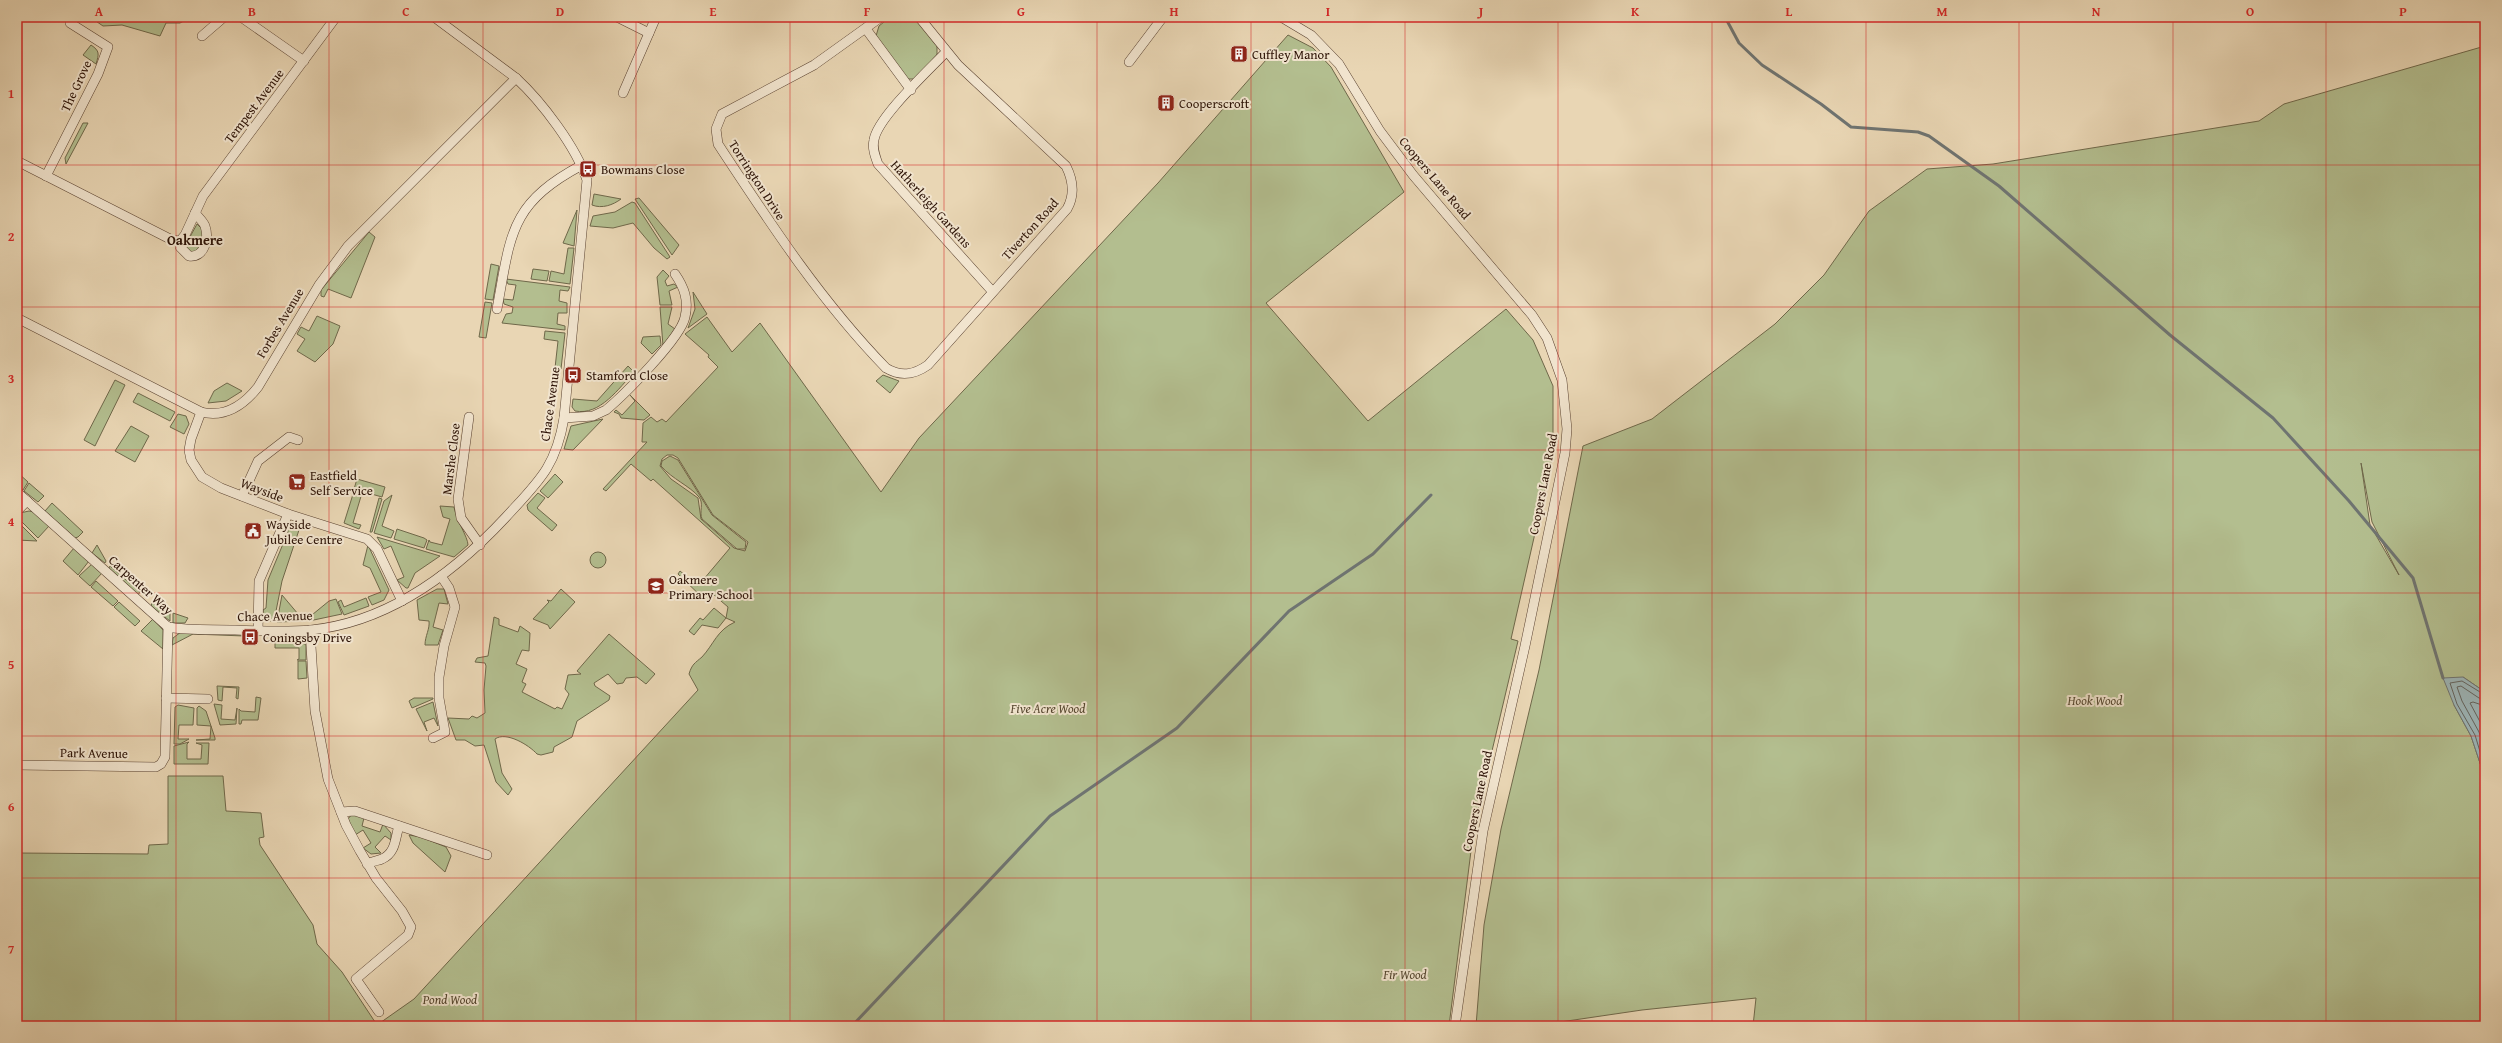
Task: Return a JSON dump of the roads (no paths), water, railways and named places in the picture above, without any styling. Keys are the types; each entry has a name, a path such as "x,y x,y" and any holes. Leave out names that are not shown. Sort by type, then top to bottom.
{"street":[{"path":"202,36 224,17"},
{"path":"241,17 304,61"},
{"name":"Tempest Avenue","path":"180,241 185,235 195,213 211,185 336,17"},
{"name":"Chace Avenue","path":"168,627 310,630 344,623 371,615 402,601 441,576 480,545 541,479 550,466 556,452 564,418 587,193 587,180 582,165 543,108 516,78 434,17"},
{"path":"617,17 649,33"},
{"path":"623,93 656,17"},
{"name":"Torrington Drive","path":"881,17 814,65 722,114 716,129 718,144 787,250 819,292 881,363"},
{"name":"Tiverton Road","path":"881,363 893,372 901,374 913,374 923,368 1067,209 1073,194 1071,176 1057,158 946,52 919,17"},
{"path":"1129,62 1163,17"},
{"name":"Coopers Lane Road","path":"1280,17 1311,35 1339,64 1380,131 1404,163 1532,315 1557,360 1566,398 1567,429 1564,453 1524,646 1483,831 1455,1026"},
{"name":"The Grove","path":"46,176 98,74 108,47 70,23"},
{"path":"866,29 911,90"},
{"name":"Hatherleigh Gardens","path":"946,52 882,121 877,130 874,152 878,164 992,291"},
{"name":"Forbes Avenue","path":"17,318 201,412 211,414 224,413 237,407 248,399 319,285 348,246 516,78"},
{"path":"17,161 172,240 180,241 180,247 189,256 197,256 202,252 205,246 204,226 195,213"},
{"path":"498,309 513,231 522,214 541,190 582,165"},
{"path":"564,418 593,416 606,410 672,340 685,318 687,302 683,285 675,274"},
{"name":"Wayside","path":"201,412 191,439 191,460 202,477 242,496 288,514 259,581 258,630"},
{"name":"Marshe Close","path":"469,417 458,499 461,518 480,545"},
{"path":"242,496 258,461 289,437 298,440"},
{"name":"Carpenter Way","path":"17,492 168,627 165,757"},
{"path":"17,511 27,500"},
{"path":"288,514 372,542 402,601"},
{"path":"433,738 445,732 439,698 439,677 444,646 455,607 449,588 441,576"},
{"path":"310,630 318,735 328,779 341,812 367,864 411,927 408,935 356,979 379,1012"},
{"path":"166,698 208,699"},
{"name":"Park Avenue","path":"17,765 156,767 161,764 165,757"},
{"path":"341,812 355,811 487,856"},
{"path":"367,864 382,859 390,852 396,840 398,826"}],"water":[{"path":"2463,677 2485,692 2485,778 2471,736 2454,705 2443,678"}],"waterway":[{"path":"1725,17 1739,43 1762,65 1821,104 1851,127 1918,132 1929,136 1999,186 2170,335 2273,418 2349,501 2413,578 2443,678"},
{"path":"852,1026 1050,816 1177,728 1289,611 1373,554 1431,495"}],"place":[{"name":"Cuffley Manor","path":"1239,54"},
{"name":"Cooperscroft","path":"1166,103"},
{"name":"Bowmans Close","path":"588,169"},
{"name":"Stamford Close","path":"573,375"},
{"name":"Eastfield Self Service","path":"297,482"},
{"name":"Wayside Jubilee Centre","path":"253,531"},
{"name":"Oakmere Primary School","path":"656,586"},
{"name":"Coningsby Drive","path":"250,637"}],"district":[{"name":"Oakmere","path":"195,240"}],"park label":[{"name":"Hook Wood","path":"2095,700"},
{"name":"Five Acre Wood","path":"1048,708"},
{"name":"Fir Wood","path":"1405,974"},
{"name":"Pond Wood","path":"450,999"}]}
